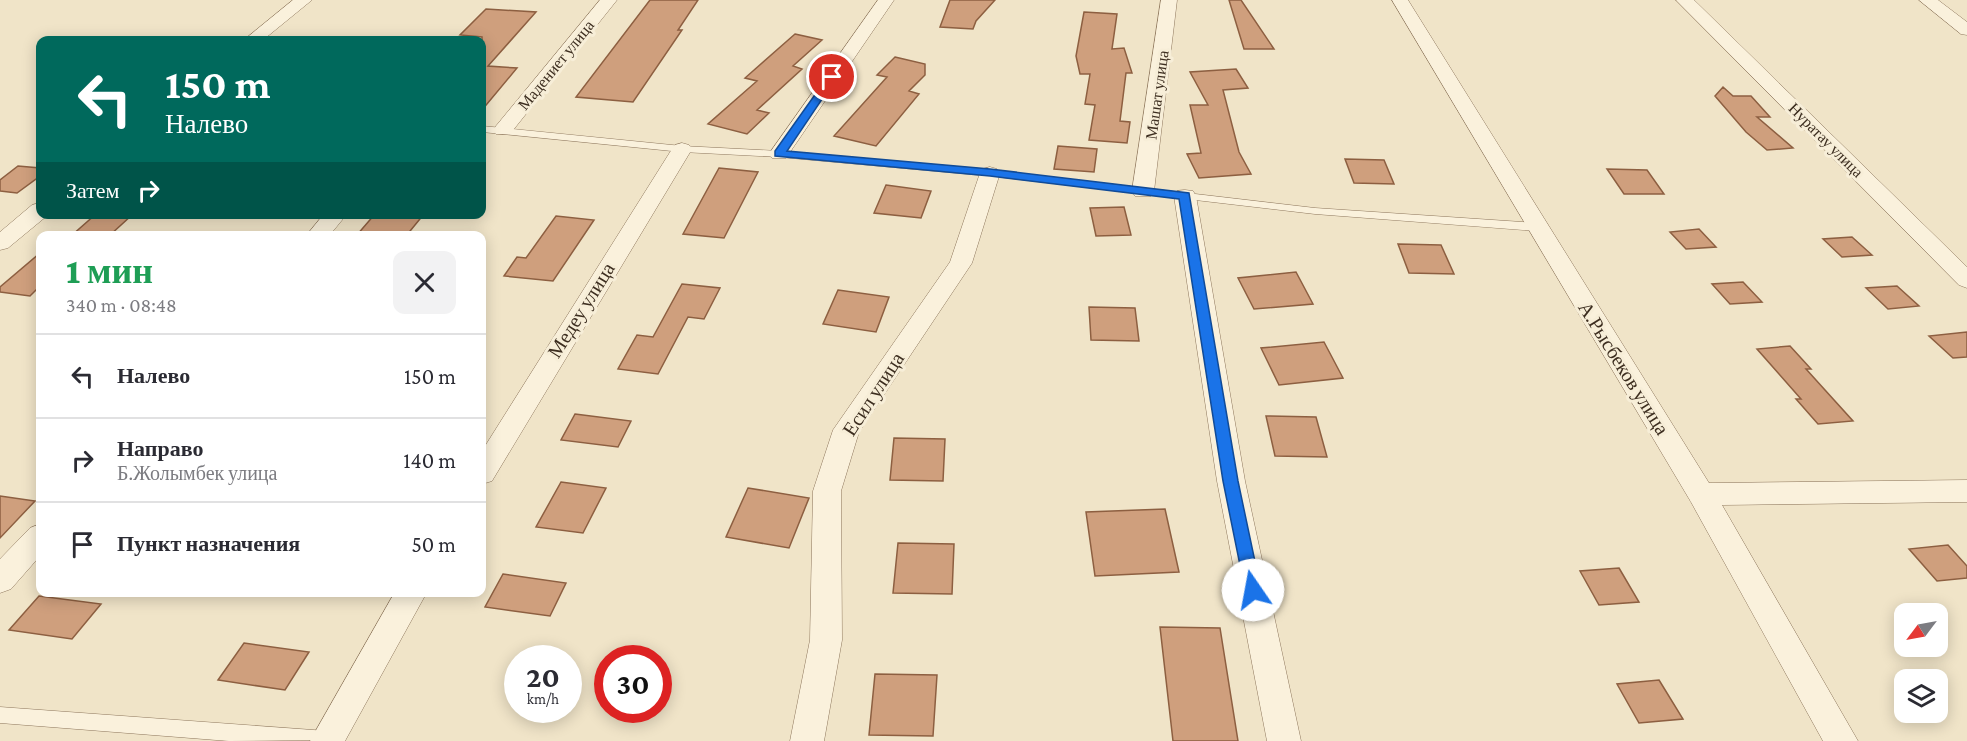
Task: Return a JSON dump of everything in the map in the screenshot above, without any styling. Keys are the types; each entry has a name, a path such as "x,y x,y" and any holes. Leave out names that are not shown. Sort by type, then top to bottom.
{"street":[{"path":"258,36 304,0"},
{"name":"Мадениет улица","path":"504,130 609,0"},
{"path":"779,154 886,0"},
{"name":"Машат улица","path":"1143,191 1169,0"},
{"name":"А.Рысбеков улица","path":"1400,0 1701,494 1840,741"},
{"name":"Нуратау улица","path":"1684,0 1967,280"},
{"path":"1927,0 1967,30"},
{"name":"Медеу улица","path":"486,466 682,149"},
{"name":"Есил улица","path":"807,741 826,640 827,491 846,430 961,263 990,173"},
{"path":"1185,196 1231,481 1284,741"},
{"path":"0,243 36,213"},
{"path":"321,231 332,219"},
{"path":"1701,494 1967,491"},
{"path":"0,580 36,540"},
{"path":"327,741 409,597"}],"lane":[{"path":"486,129 682,149 779,154 990,173 1316,211 1537,227"},
{"path":"0,716 327,741"}],"building":[{"path":"650,0 698,0 678,30 682,30 633,102 576,97"},
{"path":"950,0 995,0 976,21 973,29 940,27"},
{"path":"1229,0 1241,0 1274,49 1244,49"},
{"path":"486,9 536,12 488,66 517,68 486,105 486,36 460,35"},
{"path":"1084,12 1117,14 1112,49 1124,48 1132,73 1126,73 1120,121 1130,122 1127,143 1089,140 1095,105 1085,104 1090,74 1080,74 1076,56"},
{"path":"795,34 822,40 793,66 802,69 757,110 769,113 747,134 708,124 757,81 745,78"},
{"path":"895,57 925,64 925,75 909,91 919,94 876,146 834,136 887,77 877,75"},
{"path":"1236,69 1248,88 1223,90 1239,152 1251,174 1199,178 1187,154 1201,153 1190,105 1208,105 1190,72"},
{"path":"1723,87 1733,96 1751,96 1770,117 1757,117 1793,148 1767,150 1746,132 1715,96"},
{"path":"1058,146 1097,149 1094,172 1054,169"},
{"path":"1345,159 1384,160 1394,184 1354,183"},
{"path":"18,166 36,168 36,179 17,193 0,191 0,180"},
{"path":"719,168 758,172 724,238 683,234"},
{"path":"1607,169 1647,170 1664,194 1624,194"},
{"path":"886,185 931,191 921,218 874,213"},
{"path":"1124,207 1131,235 1096,236 1090,208"},
{"path":"556,216 594,220 553,281 504,276 517,257 526,258"},
{"path":"90,219 128,219 114,231 77,231"},
{"path":"371,219 420,219 410,231 360,231"},
{"path":"1699,229 1716,247 1686,249 1670,232"},
{"path":"1852,237 1872,255 1842,257 1823,239"},
{"path":"1398,244 1441,245 1454,274 1409,273"},
{"path":"36,256 36,290 30,296 0,292 0,287"},
{"path":"1296,272 1313,304 1254,309 1238,278"},
{"path":"1743,282 1762,302 1730,304 1712,284"},
{"path":"682,284 720,288 704,319 688,317 658,374 618,369 637,335 653,337"},
{"path":"1897,286 1919,306 1888,309 1866,288"},
{"path":"838,290 889,297 876,332 823,324"},
{"path":"1089,307 1135,308 1139,341 1091,340"},
{"path":"1967,332 1967,357 1953,358 1929,336"},
{"path":"1324,342 1343,378 1279,385 1261,348"},
{"path":"1790,346 1811,369 1806,369 1853,421 1818,424 1796,399 1801,399 1757,349"},
{"path":"575,414 631,421 618,447 561,440"},
{"path":"1266,416 1316,417 1327,457 1275,456"},
{"path":"894,438 945,439 943,481 890,480"},
{"path":"561,482 606,488 583,533 536,527"},
{"path":"748,488 809,498 789,548 726,537"},
{"path":"0,496 35,501 0,538"},
{"path":"1165,509 1179,572 1095,576 1086,512"},
{"path":"898,543 954,544 952,594 893,593"},
{"path":"1948,545 1967,566 1967,578 1937,581 1909,549"},
{"path":"1619,568 1639,602 1599,605 1580,571"},
{"path":"503,574 566,583 550,616 485,607"},
{"path":"38,597 101,604 72,639 9,630"},
{"path":"1160,627 1220,628 1238,741 1173,741"},
{"path":"244,643 309,652 285,690 218,680"},
{"path":"875,674 937,675 933,736 869,735"},
{"path":"1659,680 1683,719 1639,723 1617,684"}],"route":[{"path":"832,77 779,154 990,173 1185,196 1231,481 1253,590"}]}
